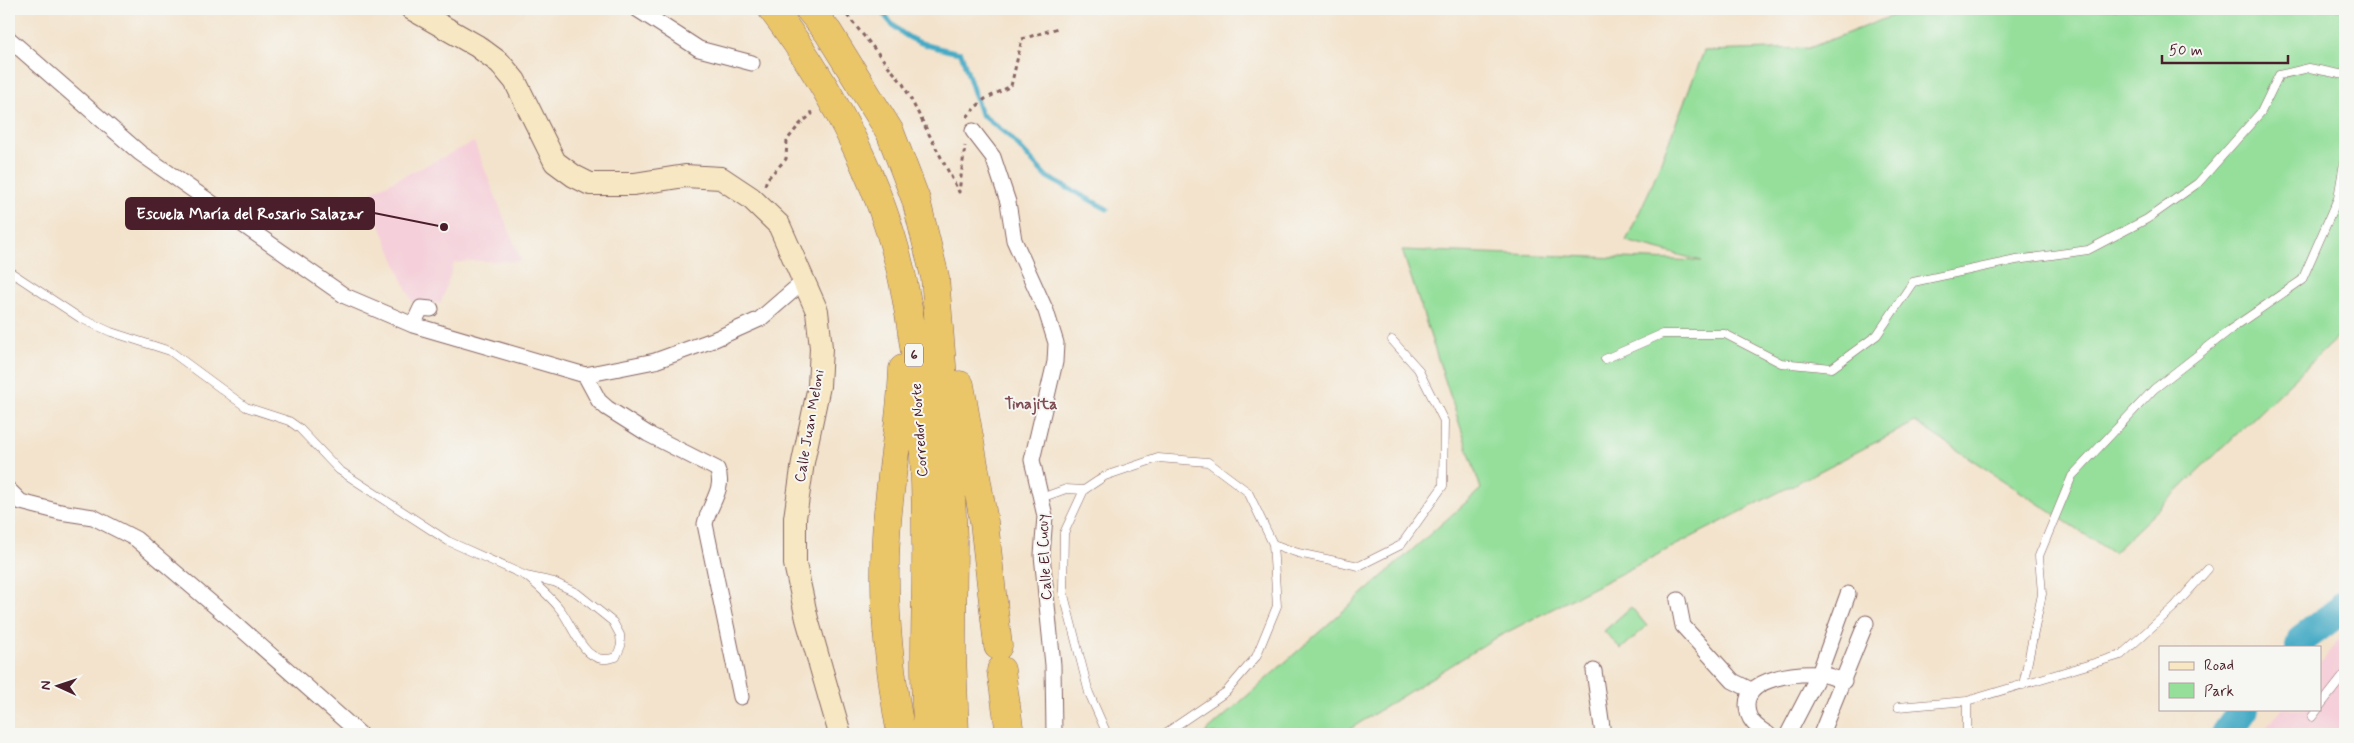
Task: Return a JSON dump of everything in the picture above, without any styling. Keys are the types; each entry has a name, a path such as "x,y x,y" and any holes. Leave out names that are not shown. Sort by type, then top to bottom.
{"highway":[{"name":"Corredor Norte","path":"772,9 803,50 855,146 885,217 906,296 918,383 923,466 926,540 924,655 928,734"},
{"name":"Corredor Norte","path":"809,9 828,32 890,132 916,200 935,277 950,466 953,541 952,662 955,734"},
{"path":"935,277 964,408 984,522 1010,734"},
{"path":"901,734 892,684 885,592 886,537 903,375 906,296"}],"main road":[{"name":"Calle Juan Meloni","path":"412,9 477,46 500,63 515,81 555,162 574,176 590,184 634,184 685,176 721,178 751,198 779,225 817,311 821,348 819,386 803,462 795,518 796,564 807,619 840,734"}],"street":[{"path":"637,9 699,49 752,63"},
{"path":"9,39 140,153 345,296 413,325 585,375 655,361 713,340 760,319 804,281"},
{"name":"Calle El Cucuy","path":"973,131 993,158 1008,202 1014,240 1046,311 1056,343 1055,362 1032,460 1045,516 1042,555 1053,665 1054,734"},
{"path":"413,325 421,308 431,309"},
{"path":"585,375 599,401 607,408 648,434 717,469 721,484 707,513 706,524 741,697"},
{"path":"9,490 21,502 60,512 93,517 136,539 360,734"},
{"path":"1788,734 1819,674 1848,594"},
{"path":"1678,600 1683,626 1733,681 1752,690"},
{"path":"1820,734 1844,681 1866,623"},
{"path":"1594,671 1603,734"},
{"path":"1768,734 1759,729 1748,716 1747,702 1752,690 1764,682 1776,678 1819,674 1844,681"}],"lane":[{"path":"1605,359 1662,334 1725,334 1781,363 1832,368 1878,335 1913,282 2016,260 2088,250 2147,219 2198,184 2261,112 2279,75 2310,68 2345,76"},
{"path":"2024,685 2042,594 2039,556 2072,476 2154,389 2231,329 2302,280 2338,198 2345,156"},
{"path":"9,271 80,318 111,332 170,352 246,407 289,421 299,428 339,470 448,541 526,576 554,582 577,593 613,622 621,640 621,646 616,657 608,660 598,659 589,654 550,596 526,576"},
{"path":"1273,544 1298,553 1359,566 1400,545 1443,486 1444,421 1418,369 1392,340"},
{"path":"1107,734 1090,692 1063,590 1064,532 1084,490 1105,476 1158,458 1208,462 1248,492 1273,544 1276,606 1256,657 1226,692 1164,734"},
{"path":"1040,498 1066,489 1084,490"},
{"path":"1898,707 1967,701 2121,655 2175,606 2208,569"},
{"path":"2322,703 2345,674"},
{"path":"1967,701 1967,734"},
{"path":"2312,717 2317,710"}],"path":[{"path":"842,9 903,84 959,192 963,152 967,136 973,131"},
{"path":"977,106 985,99 1011,86 1022,39 1058,28"},
{"path":"760,206 767,179 786,159 787,140 800,124 812,114 810,105"}],"shaded area":[{"path":"474,142 521,261 454,263 441,303 412,302 367,194"},
{"path":"2345,632 2345,734 2261,734 2281,710 2322,710 2322,661"}],"green space":[{"path":"1910,9 2345,9 2345,330 2113,553 1915,422 1490,641 1342,734 1204,734 1481,489 1402,250 1702,261 1626,241 1651,187 1704,51 1809,48"},
{"path":"1631,607 1647,626 1621,649 1604,631"}],"waterway":[{"path":"881,9 888,20 905,35 926,45 961,53 981,114 1009,136 1047,177 1107,209"},
{"path":"2300,646 2302,639 2342,609 2345,604"},
{"path":"2226,734 2243,710"}],"place":[{"name":"Escuela María del Rosario Salazar","path":"444,227"}],"district":[{"name":"Tinajita","path":"1031,404"}]}
